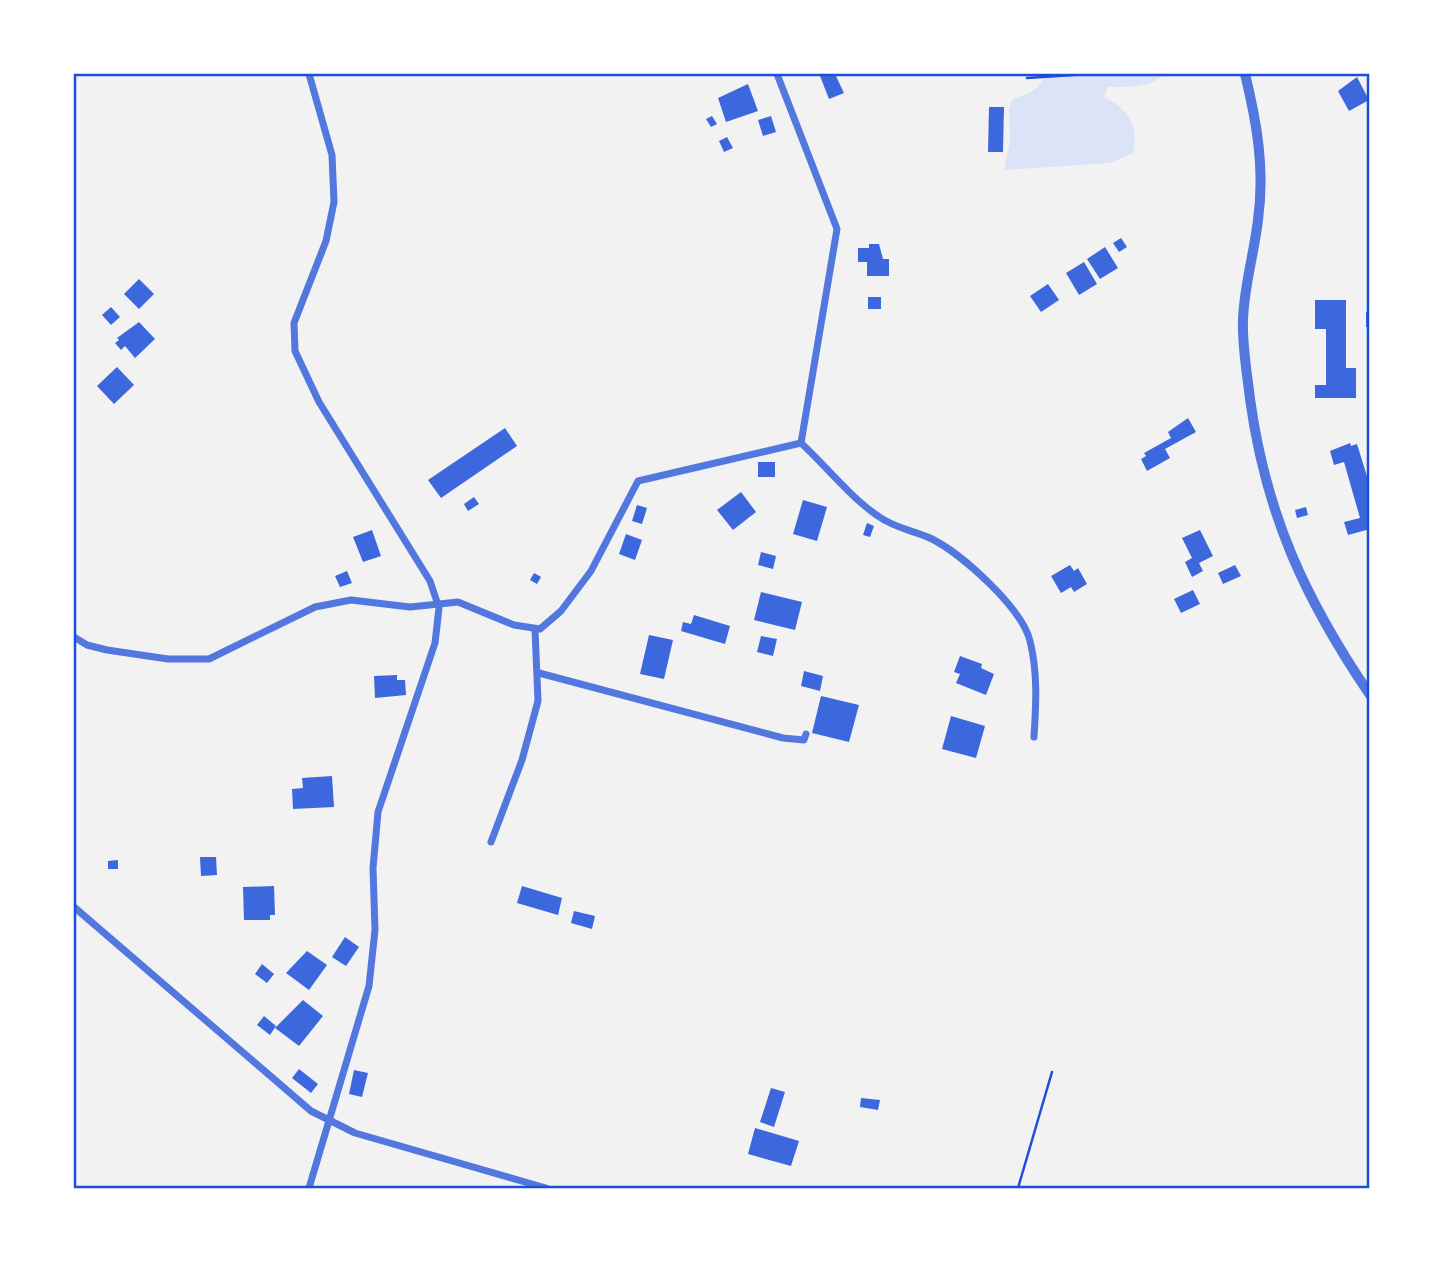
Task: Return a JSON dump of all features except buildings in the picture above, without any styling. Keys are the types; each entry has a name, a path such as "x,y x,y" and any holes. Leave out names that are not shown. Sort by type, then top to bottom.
{"street":[{"path":"309,74 332,155 334,202 326,241 294,323 295,351 318,402 420,564 438,601 439,624 432,654 378,812 373,869 375,930 369,986 309,1188"},
{"path":"778,74 837,229 801,443"},
{"path":"1245,74 1259,143 1261,180 1243,318 1245,362 1256,437 1289,556 1329,633 1370,695"},
{"path":"74,637 87,645 107,650 198,660 220,655 326,603 351,600 410,607 438,601 458,602 513,625 535,630 554,619 591,571 638,481 801,443"},
{"path":"801,443 878,516 932,539 950,550 983,576 1007,603 1030,638 1037,686 1034,737"},
{"path":"491,842 522,760 538,701 539,673 535,630"},
{"path":"539,673 783,738 804,740 806,734"},
{"path":"74,907 311,1111 330,1122 546,1188"}],"path":[{"path":"1027,78 1089,74"},
{"path":"1018,1188 1052,1072"}],"shaded area":[{"path":"1046,74 1165,74 1146,84 1108,87 1104,97 1120,107 1133,126 1133,153 1110,163 1004,170 1010,142 1009,109 1013,98 1033,90"}]}
